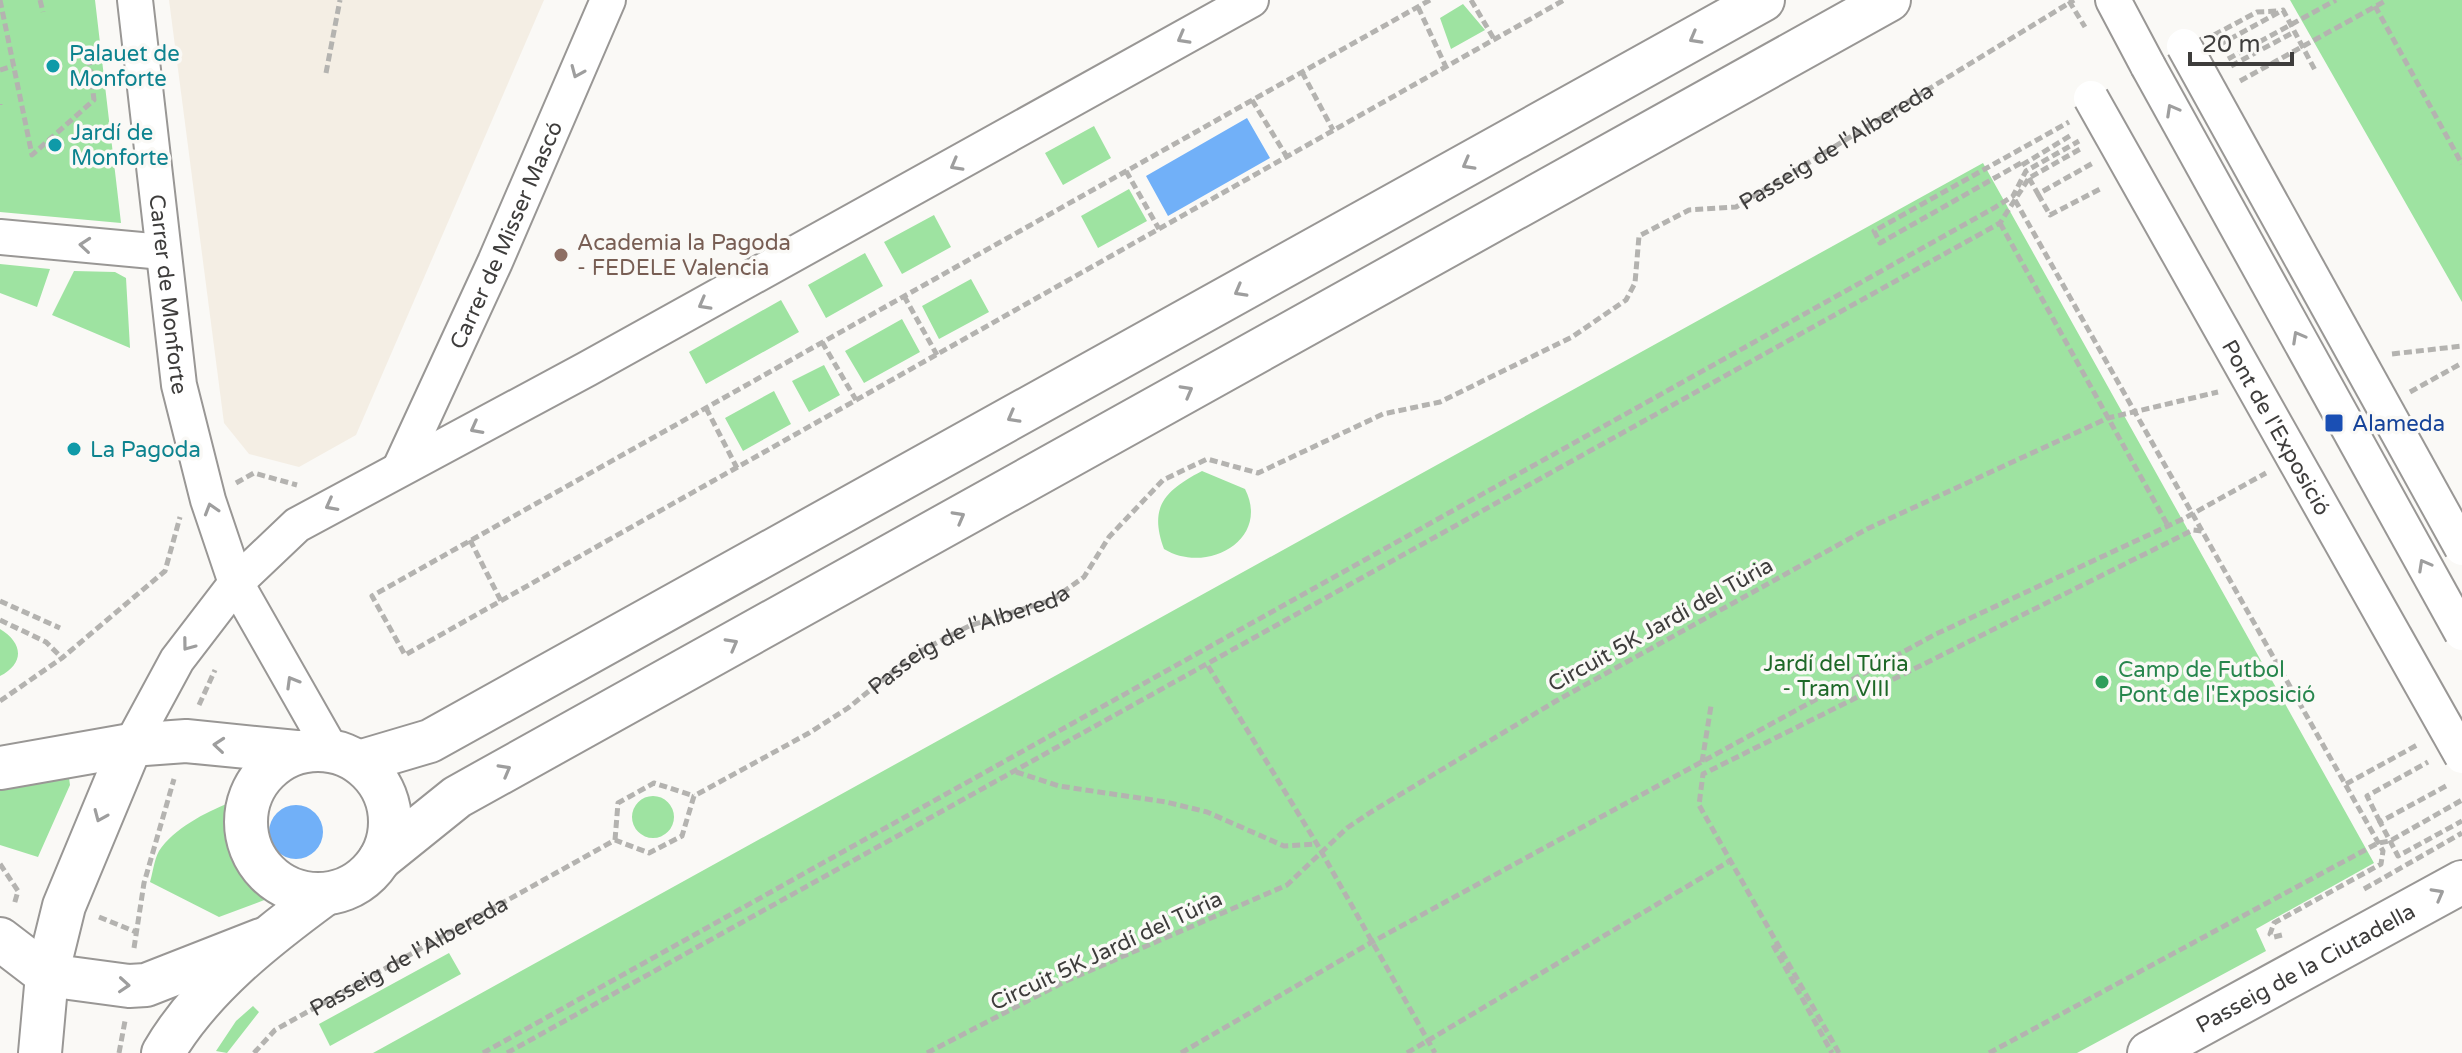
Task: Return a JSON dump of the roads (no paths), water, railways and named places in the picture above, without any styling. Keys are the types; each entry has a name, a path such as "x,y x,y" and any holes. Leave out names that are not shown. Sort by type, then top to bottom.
{"main road":[{"path":"325,894 294,890 266,873 254,856 247,836 245,815 250,794 261,776 277,761 430,741 1763,0"},
{"path":"163,1053 177,1031 261,940 325,894 347,888 366,876 380,859 457,797 1889,0"},
{"path":"0,768 131,745 186,741 329,755 378,781 389,807 389,834 380,859"},
{"path":"40,1053 47,975 68,890 131,745"},
{"name":"Passeig de la Ciutadella","path":"2149,1053 2462,882"},
{"path":"5,927 47,975 129,986 146,985 261,940"}],"street":[{"name":"Carrer de Monforte","path":"135,0 179,385 208,500 236,583 329,755"},
{"name":"Carrer de Misser Mascó","path":"400,468 495,262 608,0"},
{"path":"131,745 177,660 236,583 297,525 587,369 1251,0"},
{"path":"2113,0 2462,633"},
{"path":"2203,44 2462,548"},
{"name":"Pont de l'Exposició","path":"2089,112 2447,767"},
{"path":"0,237 163,252"}],"water":[{"path":"1247,118 1270,158 1168,216 1146,176"},
{"path":"296,805 315,813 323,832 315,851 296,859 277,851 269,832 277,813"}],"place":[{"name":"Palauet de Monforte","path":"53,66"},
{"name":"Jardí de Monforte","path":"55,145"},
{"name":"Academia la Pagoda - FEDELE Valencia","path":"561,255"},
{"name":"Alameda","path":"2334,423"},
{"name":"La Pagoda","path":"74,449"},
{"name":"Camp de Futbol Pont de l'Exposició","path":"2102,682"}],"park label":[{"name":"Jardí del Túria - Tram VIII","path":"1836,676"}]}
